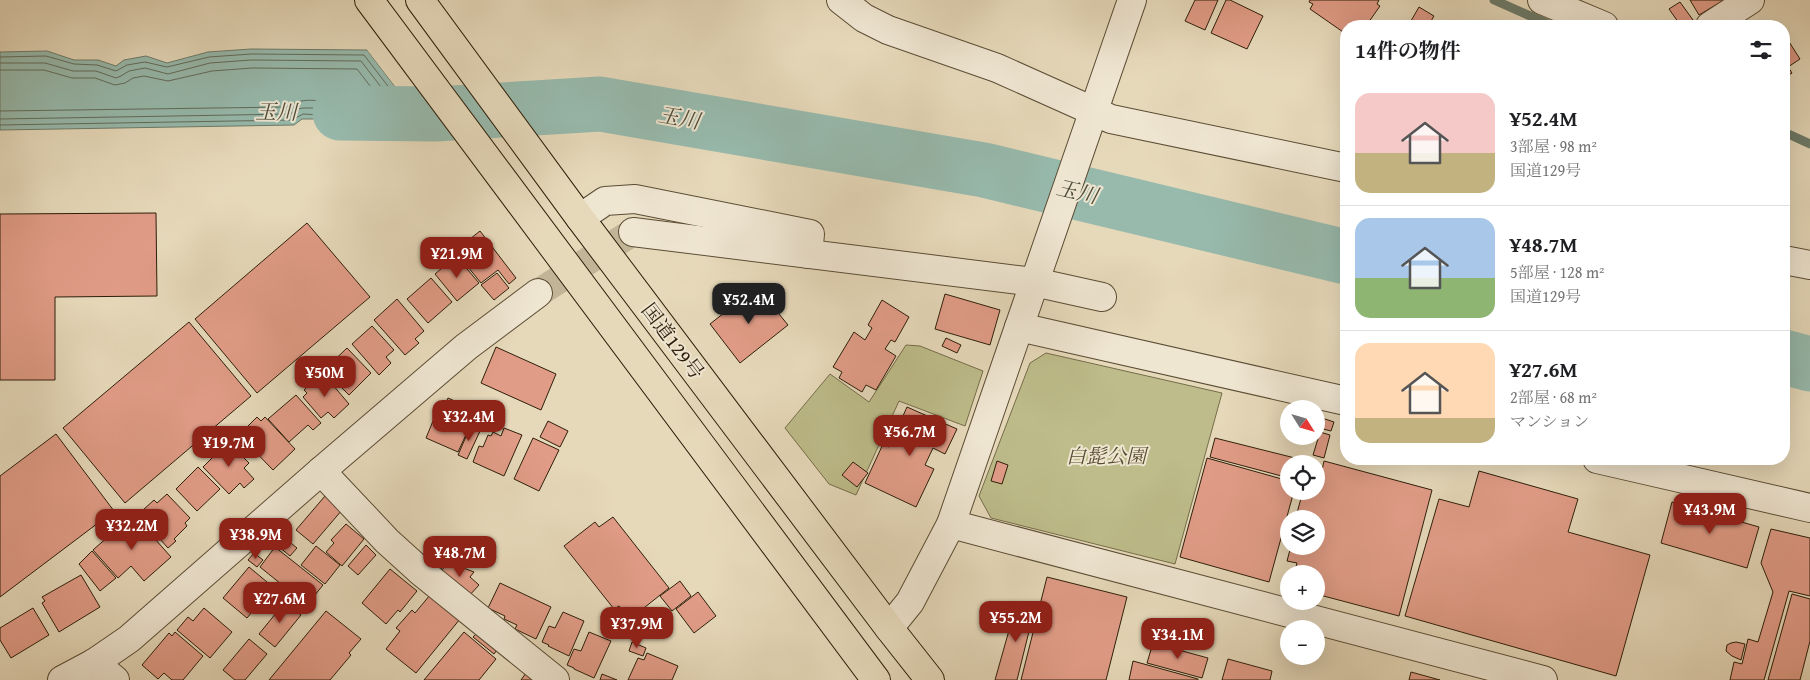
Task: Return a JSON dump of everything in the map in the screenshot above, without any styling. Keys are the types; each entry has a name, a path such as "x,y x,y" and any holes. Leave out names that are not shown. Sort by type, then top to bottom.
{"highway":[{"name":"国道129号","path":"369,0 876,680"},
{"name":"国道129号","path":"420,0 580,218 930,680"}],"street":[{"path":"841,0 864,18 888,30 997,68 1090,120 1111,119 1340,167"},
{"path":"889,628 910,602 951,524 1132,0"},
{"path":"1542,0 1590,20"},
{"path":"1719,20 1750,0"},
{"path":"580,218 605,201 634,200 810,234 808,254"},
{"path":"633,232 808,254 1036,274 1102,296"},
{"path":"1790,261 1810,265"},
{"path":"62,680 94,663 129,640 321,470 466,347 538,292"},
{"path":"1019,327 1340,401"},
{"path":"1623,465 1810,508"},
{"path":"321,470 386,541 555,680"},
{"path":"951,524 1543,680"},
{"path":"94,663 114,680"}],"green space":[{"path":"906,345 920,346 983,371 965,426 899,401 856,495 829,484 785,428 830,374 869,402"},
{"name":"白髭公園","path":"1046,353 1222,393 1175,564 991,518 979,496 1030,363"}],"water":[{"path":"251,49 367,50 429,131 367,123 340,123 320,119 302,119 294,125 0,130 0,52 47,51 74,60 98,60 116,66 124,60 146,56 167,63 208,52"}],"pier":[{"path":"365,47 369,48 431,129 431,133"}],"building":[{"path":"1195,0 1218,0 1205,30 1185,21"},
{"path":"1226,0 1230,0 1263,16 1247,49 1211,33"},
{"path":"1310,0 1379,0 1377,4 1380,6 1370,20 1340,20 1340,30 1310,9 1313,4 1309,2"},
{"path":"1690,0 1724,0 1699,15"},
{"path":"1680,2 1693,20 1677,20 1669,9"},
{"path":"1419,7 1434,16 1432,20 1411,20"},
{"path":"1790,43 1800,59 1790,66"},
{"path":"156,213 157,296 55,297 55,380 0,380 0,214"},
{"path":"307,223 370,297 257,393 195,319"},
{"path":"480,231 516,278 509,284 498,270 481,283 455,251"},
{"path":"456,256 479,283 457,301 435,274"},
{"path":"497,273 509,288 494,300 481,285"},
{"path":"431,278 452,302 428,323 407,299"},
{"path":"757,287 788,325 740,363 710,324"},
{"path":"945,294 1000,310 990,345 935,329"},
{"path":"397,299 424,331 415,339 419,343 405,355 374,320"},
{"path":"882,300 909,317 895,342 891,340 885,349 896,356 876,390 866,385 862,392 839,378 842,372 833,367 854,332 865,340 872,328 868,325"},
{"path":"189,322 251,396 125,503 63,428"},
{"path":"372,326 394,350 386,357 391,363 379,375 352,344"},
{"path":"946,338 961,345 957,353 942,346"},
{"path":"496,347 556,374 541,410 481,383"},
{"path":"347,348 371,373 349,395 324,370"},
{"path":"319,376 323,380 326,377 349,404 334,418 328,412 321,418 303,397 307,393 304,390"},
{"path":"296,395 321,423 313,430 308,425 289,442 268,419"},
{"path":"448,398 477,411 458,452 426,438 433,421 436,423"},
{"path":"907,407 957,429 945,454 933,448 925,465 934,469 916,507 865,483 883,444 889,447"},
{"path":"257,417 261,421 265,417 295,449 273,470 239,435"},
{"path":"1325,419 1334,422 1331,431 1325,430"},
{"path":"548,421 568,431 560,447 540,437"},
{"path":"471,425 481,429 467,459 458,455"},
{"path":"504,428 522,435 504,476 473,462 479,446 483,447 488,435 491,436 493,432 501,436"},
{"path":"56,434 114,511 0,597 0,476"},
{"path":"1325,434 1330,435 1325,455 1313,455 1316,445 1325,445"},
{"path":"533,438 559,450 539,491 514,479"},
{"path":"1215,438 1283,455 1280,455 1280,476 1210,457"},
{"path":"226,440 249,463 244,468 254,479 244,488 240,483 229,494 203,467"},
{"path":"1207,458 1280,478 1280,500 1292,500 1289,510 1280,510 1280,542 1269,582 1180,557"},
{"path":"997,461 1008,465 1002,484 991,481"},
{"path":"1325,461 1432,490 1399,616 1325,596 1325,565 1296,565 1297,563 1287,561 1289,555 1325,555 1325,510 1298,510 1301,500 1325,500"},
{"path":"853,462 868,473 857,487 842,475"},
{"path":"198,467 220,489 197,511 176,489"},
{"path":"1479,471 1578,499 1568,532 1650,555 1616,676 1405,616 1439,499 1469,507"},
{"path":"167,494 190,518 185,523 187,526 174,539 176,541 168,548 140,517 145,512 143,510 154,500 157,503"},
{"path":"325,496 342,510 313,544 296,530"},
{"path":"1672,502 1759,527 1747,568 1661,543"},
{"path":"135,512 139,517 134,522 129,517"},
{"path":"613,517 669,588 630,619 619,606 614,609 564,546 595,522 599,527"},
{"path":"128,519 133,525 138,520 171,557 144,581 131,566 118,578 93,550"},
{"path":"346,524 364,539 342,566 326,552 334,543 331,540"},
{"path":"1771,529 1810,538 1810,596 1789,591 1764,680 1730,680 1734,662 1742,664 1748,639 1758,642 1773,592 1761,563"},
{"path":"280,534 297,548 290,556 273,542"},
{"path":"366,545 376,555 358,575 348,566"},
{"path":"316,546 340,565 325,584 301,565"},
{"path":"275,547 323,585 307,605 260,567"},
{"path":"92,551 116,578 100,591 79,564"},
{"path":"254,553 263,560 257,567 248,560"},
{"path":"431,554 447,561 438,573 426,563"},
{"path":"448,562 474,572 470,577 479,585 468,597 440,573"},
{"path":"249,567 273,587 247,618 223,598"},
{"path":"390,569 417,591 400,612 398,610 386,624 362,603"},
{"path":"81,575 100,607 59,632 42,603 45,601 42,597"},
{"path":"1047,577 1127,597 1106,680 1021,680"},
{"path":"680,581 691,596 672,611 660,596"},
{"path":"500,583 551,607 536,639 515,629 517,625 504,619 505,616 488,608"},
{"path":"698,592 716,616 694,633 676,609"},
{"path":"1792,594 1810,599 1810,641 1800,680 1768,680"},
{"path":"430,595 460,619 416,673 386,649 400,631 396,628 412,610 415,613"},
{"path":"285,602 301,615 275,647 259,634"},
{"path":"1017,602 1035,607 1017,680 995,680"},
{"path":"33,608 49,635 11,658 0,640 0,628"},
{"path":"204,608 232,632 210,658 177,630 188,617 193,621"},
{"path":"326,611 361,639 349,653 351,655 330,680 269,680"},
{"path":"563,612 584,621 569,656 542,642 549,626 555,628"},
{"path":"479,631 499,647 494,654 473,637"},
{"path":"175,632 203,656 183,680 172,680 164,673 158,679 142,665 169,633 172,636"},
{"path":"464,632 496,659 479,680 424,680"},
{"path":"589,632 611,641 594,678 567,665 574,649 581,651"},
{"path":"249,639 267,654 245,680 235,680 223,670"},
{"path":"632,642 646,648 643,656 629,651"},
{"path":"1736,642 1745,644 1741,660 1726,651 1727,645"},
{"path":"1153,643 1208,658 1202,678 1147,663"},
{"path":"647,653 678,666 672,680 628,680 638,658 644,660"},
{"path":"1228,659 1272,671 1270,680 1222,680"},
{"path":"1133,661 1198,679 1198,680 1129,680"},
{"path":"1411,672 1440,680 1409,680"},
{"path":"526,673 534,680 521,680"},
{"path":"602,674 617,680 600,680"}],"waterway":[{"path":"1494,0 1539,20"},
{"name":"玉川","path":"340,113 436,114 600,104 984,170 1340,256"},
{"path":"1790,135 1810,144"},
{"name":"玉川","path":"1790,359 1810,364"}],"tunnel":[{"path":"538,293 633,232"}]}
